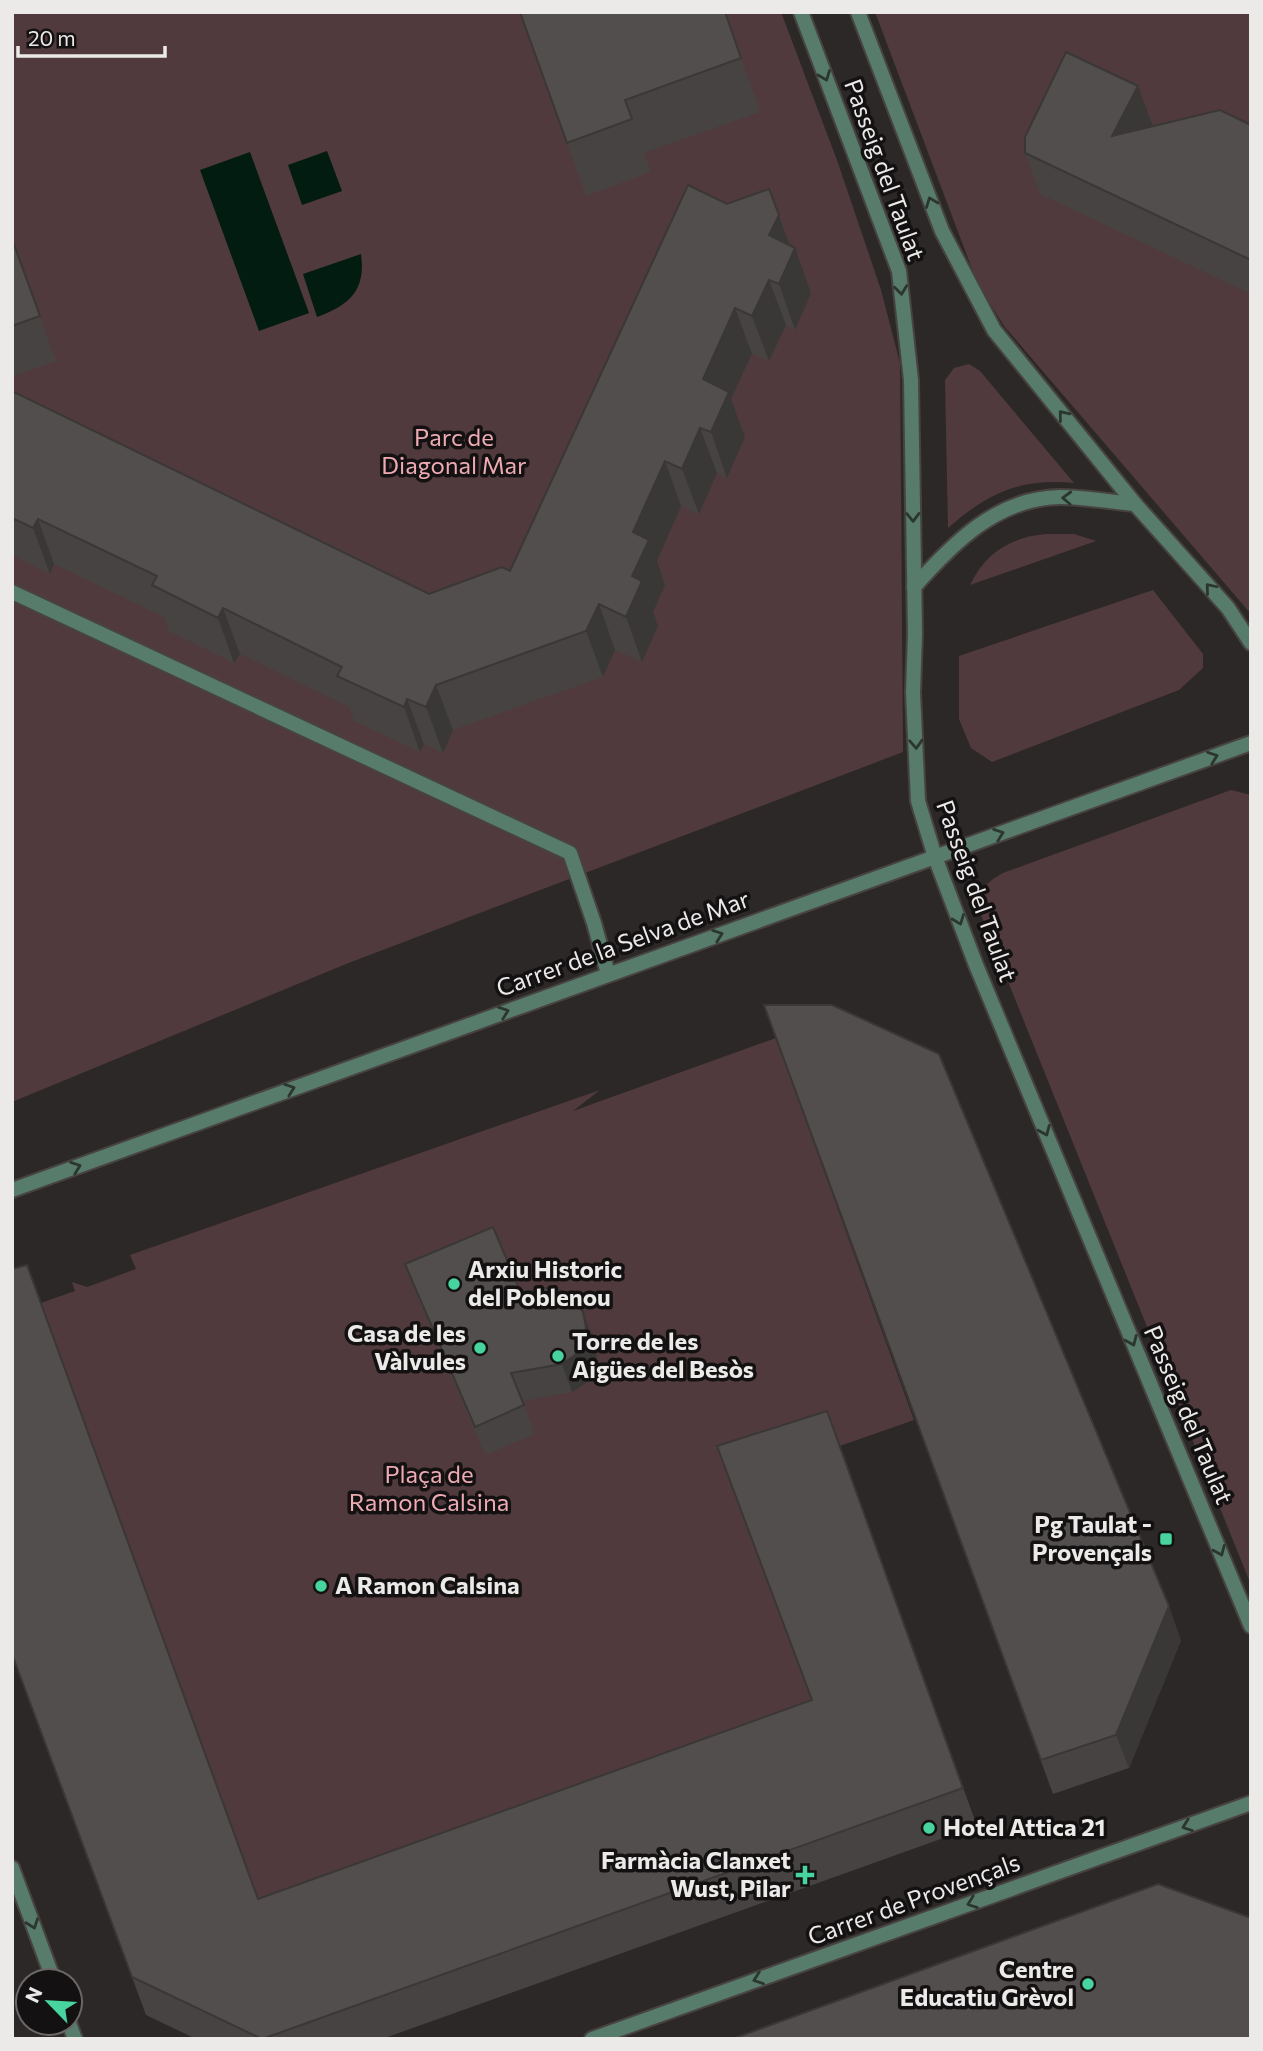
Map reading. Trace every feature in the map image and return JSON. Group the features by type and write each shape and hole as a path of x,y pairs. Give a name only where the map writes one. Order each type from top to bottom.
{"street":[{"name":"Passeig del Taulat","path":"802,12 899,271 911,380 913,693 918,800 934,857 976,965 1251,1626"},
{"name":"Passeig del Taulat","path":"858,12 942,232 994,330 1135,504 1228,608 1251,643"},
{"path":"914,587 965,535 1003,510 1031,500 1061,497 1135,504"},
{"path":"12,592 570,853 608,974"},
{"name":"Carrer de la Selva de Mar","path":"12,1190 1251,743"},
{"name":"Carrer de Provençals","path":"592,2039 1251,1803"},
{"path":"12,1868 49,1967"}],"green space":[{"name":"Parc de Diagonal Mar","path":"12,12 781,12 838,163 881,290 900,363 903,752 346,964 12,1102"},
{"path":"875,12 1251,12 1251,614 1004,326 977,282"},
{"path":"969,364 980,371 1074,483 1037,483 1006,490 977,506 948,528 945,380 954,368"},
{"path":"1046,534 1074,534 1096,541 970,585 983,564 1000,549 1021,539"},
{"path":"1153,590 1203,654 1203,668 1179,690 992,762 971,748 959,719 959,656"},
{"path":"1231,790 1251,795 1251,1585 980,912 984,888 1003,873"},
{"name":"Plaça de Ramon Calsina","path":"776,1038 914,1420 731,1484 826,1738 272,1938 41,1303 75,1291 72,1282 87,1287 136,1269 130,1255 600,1090 573,1111"}],"shaded area":[{"path":"327,151 342,191 302,205 288,165"},
{"path":"250,152 309,313 259,331 200,170"},
{"path":"361,254 361,277 353,295 338,307 317,317 303,274"}],"building":[{"path":"520,12 725,12 741,58 625,100 632,119 567,143"},
{"path":"1066,52 1138,86 1112,136 1220,110 1251,125 1251,260 1025,153 1025,137"},
{"path":"688,185 727,204 769,189 779,215 769,235 795,248 779,284 769,280 752,316 735,308 703,379 729,392 711,432 700,428 682,469 665,461 633,532 649,540 632,576 642,581 626,617 599,604 586,631 436,685 426,707 407,699 404,707 337,676 342,667 223,608 218,618 152,585 157,576 38,519 33,528 12,518 12,391 429,594 502,567 510,571"},
{"path":"12,239 40,316 12,326"},
{"path":"764,1005 832,1005 939,1054 1169,1606 1116,1735 1041,1760"},
{"name":"Casa de les Vàlvules","path":"493,1227 521,1293 547,1288 562,1291 575,1300 583,1312 586,1327 584,1342 575,1355 562,1364 511,1373 524,1405 475,1427 405,1264"},
{"path":"27,1265 258,1899 812,1700 717,1446 827,1411 963,1788 262,2039 132,1977 12,1654 12,1269"},
{"name":"Centre Educatiu Grèvol","path":"1158,1884 1251,1918 1251,2039 732,2039"}],"place":[{"name":"Arxiu Historic del Poblenou","path":"454,1284"},
{"name":"Casa de les Vàlvules","path":"480,1348"},
{"name":"Torre de les Aigües del Besòs","path":"558,1356"},
{"name":"Pg Taulat - Provençals","path":"1166,1539"},
{"name":"A Ramon Calsina","path":"321,1586"},
{"name":"Hotel Attica 21","path":"929,1828"},
{"name":"Farmàcia Clanxet Wust, Pilar","path":"805,1875"},
{"name":"Centre Educatiu Grèvol","path":"1088,1984"}]}
